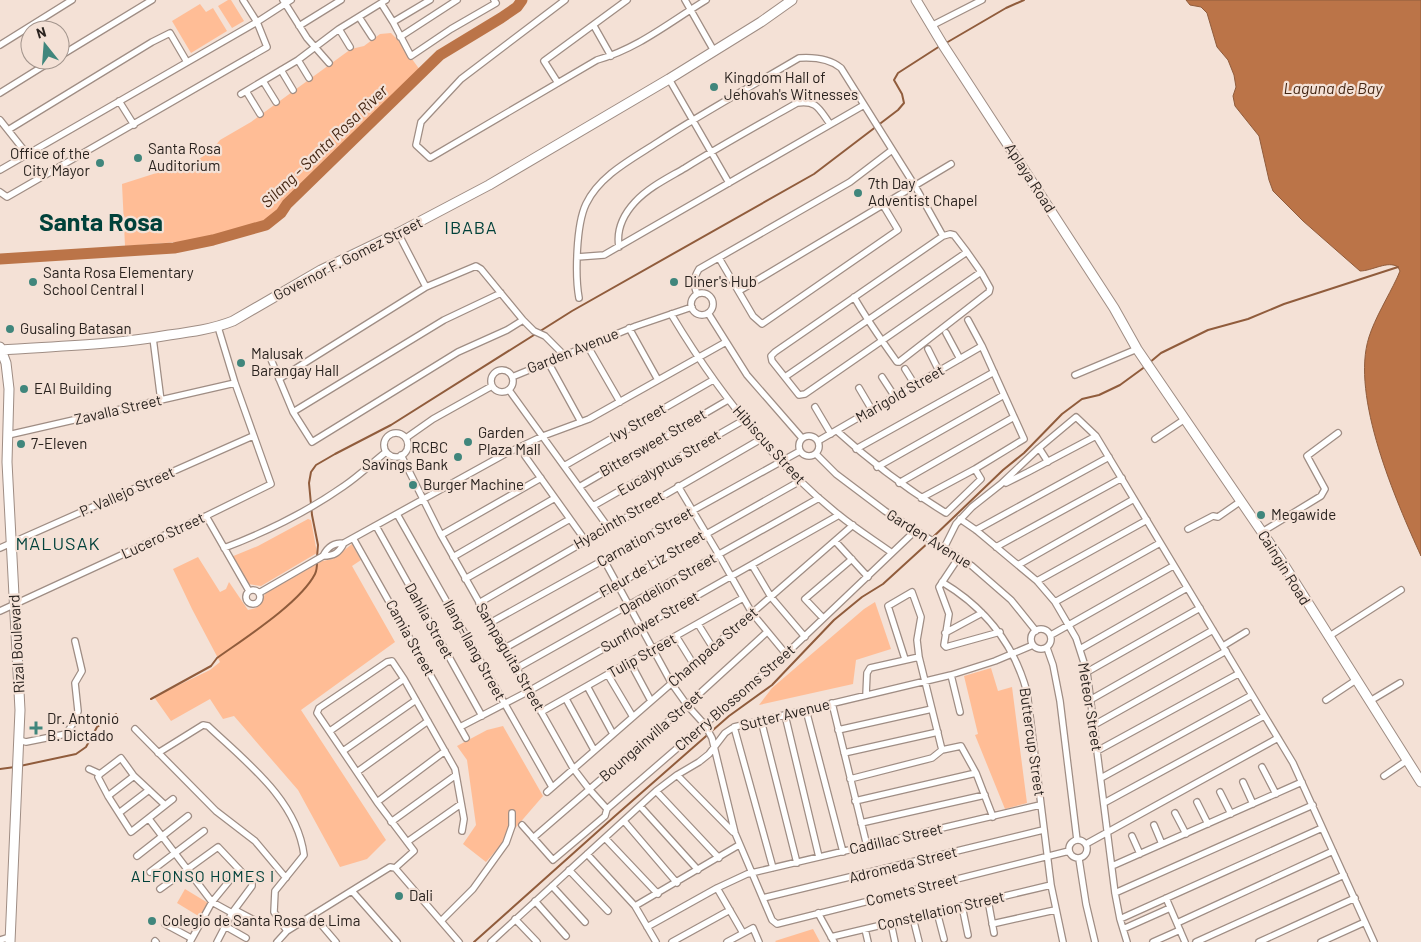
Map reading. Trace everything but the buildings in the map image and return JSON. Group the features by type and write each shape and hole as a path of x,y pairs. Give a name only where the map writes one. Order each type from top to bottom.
{"street":[{"path":"0,45 72,0"},
{"path":"70,50 152,0"},
{"path":"0,192 8,197 268,47 257,22 243,0"},
{"path":"0,170 257,22 284,2 292,0"},
{"path":"299,26 341,0"},
{"path":"393,22 430,0"},
{"path":"400,37 457,0"},
{"path":"260,114 244,93 298,60 314,46 383,2 411,56 496,3 494,0"},
{"path":"565,0 461,80 421,122 416,145 430,158 597,60 611,56 654,34 706,0"},
{"path":"558,83 544,61 627,0"},
{"path":"684,0 714,51"},
{"name":"Governor F. Gomez Street","path":"0,349 30,349 116,343 218,327 233,321 321,270 398,233 489,185 669,80 761,22 792,0"},
{"name":"Aplaya Road","path":"916,0 1076,248 1140,352"},
{"path":"931,26 982,0"},
{"path":"284,2 299,26 329,64"},
{"path":"359,17 372,37"},
{"path":"594,26 611,56"},
{"path":"339,29 350,47"},
{"path":"8,130 152,42 170,33 187,62"},
{"path":"579,298 576,283 581,221 586,204 600,184 616,169 692,120 799,58 811,58 834,63 841,68 915,186 942,236"},
{"path":"298,60 309,78"},
{"path":"0,93 37,70"},
{"path":"281,70 293,90"},
{"path":"669,80 729,183"},
{"path":"264,81 276,102"},
{"path":"119,100 134,125"},
{"path":"619,247 618,230 622,220 634,203 648,190 711,152 797,103 808,102 817,105 830,124"},
{"path":"577,257 604,255 864,105"},
{"path":"0,120 26,154"},
{"path":"698,294 693,284 694,277 699,269 850,182 892,150"},
{"path":"739,291 951,164"},
{"path":"719,258 753,316 762,324 898,230 883,205"},
{"path":"398,233 426,287"},
{"path":"854,298 868,320 882,340 897,362 899,362 989,292 990,288 981,272 954,235 942,236 771,356 772,361 799,395 805,394 882,340 981,272"},
{"path":"785,378 967,252"},
{"path":"279,379 426,287 476,266 481,269 523,320 534,331 545,336 564,355"},
{"path":"293,412 444,320 501,292"},
{"path":"705,293 713,300 713,307 708,313 698,314 692,307 692,299 698,294 705,293"},
{"name":"Garden Avenue","path":"512,376 629,328 692,307"},
{"path":"708,313 747,375 802,438"},
{"name":"Hibiscus Street","path":"671,314 713,380 744,420 780,461 839,515 892,553"},
{"path":"270,357 293,412 312,442 458,352 507,330 523,320"},
{"path":"921,498 975,470 1024,439 982,346 968,320"},
{"path":"218,327 253,436"},
{"path":"629,328 658,380"},
{"path":"946,333 960,359"},
{"path":"153,338 161,401"},
{"path":"259,593 322,556 327,548 336,543 344,543 489,462 542,436 581,422 620,402 726,342"},
{"path":"587,345 620,402"},
{"name":"Marigold Street","path":"818,441 982,346"},
{"name":"Rizal Boulevard","path":"0,349 6,363 9,389 4,436 20,710 10,939"},
{"path":"928,349 939,371"},
{"path":"1075,375 1140,352"},
{"name":"Caingin Road","path":"1140,352 1262,532 1421,782"},
{"path":"548,362 581,422"},
{"path":"905,369 915,385"},
{"path":"506,371 512,376 513,384 509,390 500,392 492,386 492,378 498,372 506,371"},
{"path":"856,448 994,372"},
{"path":"882,377 895,397"},
{"name":"Ivy Street","path":"564,466 713,380"},
{"name":"Zavalla Street","path":"4,436 235,383"},
{"path":"406,438 433,419 492,386"},
{"path":"859,388 872,410"},
{"path":"509,390 608,527"},
{"path":"877,466 1004,395"},
{"name":"Bittersweet Street","path":"579,486 728,400"},
{"path":"815,407 834,432 899,483 946,513 981,479 975,470"},
{"path":"899,483 1014,416"},
{"path":"944,548 960,520 972,507 1001,484 1022,463 1076,417 1096,436 1278,738 1313,805 1374,942"},
{"path":"1155,439 1185,419"},
{"name":"Eucalyptus Street","path":"593,506 744,420"},
{"path":"398,433 406,438 408,448 401,455 393,456 386,452 384,443 389,435 398,433"},
{"path":"1262,532 1320,496 1325,489 1307,456 1338,433"},
{"path":"809,435 818,441 819,445 816,454 807,456 800,451 798,444 802,438 809,435"},
{"name":"Lucero Street","path":"0,611 272,484 253,436"},
{"name":"P. Vallejo Street","path":"0,548 253,436"},
{"path":"1001,484 1048,462 1096,436"},
{"name":"Hyacinth Street","path":"479,603 760,439"},
{"path":"1039,448 1048,462"},
{"name":"Carnation Street","path":"490,623 800,451"},
{"path":"224,548 254,537 308,509 346,485 386,452"},
{"name":"Garden Avenue","path":"816,454 860,494 924,537 972,566 999,588 1036,631"},
{"name":"Sampaguita Street","path":"401,455 453,557 573,768 607,809"},
{"path":"525,456 585,540"},
{"path":"976,530 1109,457"},
{"path":"1022,463 1028,472"},
{"path":"441,535 541,478"},
{"path":"996,548 1122,478"},
{"name":"Fleur de Liz Street","path":"505,648 800,480"},
{"path":"678,486 752,613 786,654"},
{"path":"453,557 555,498"},
{"name":"Dandelion Street","path":"517,668 819,498"},
{"path":"1018,565 1134,499"},
{"path":"1188,529 1213,516 1218,517 1241,501"},
{"name":"Ilang-Ilang Street","path":"397,514 552,787"},
{"name":"Sunflower Street","path":"460,728 529,691 839,515"},
{"path":"206,516 249,591"},
{"path":"466,579 570,519"},
{"name":"Meteor Street","path":"960,520 976,530 1037,581 1055,602 1069,625 1080,649 1086,672 1094,725 1120,920 1127,942"},
{"path":"1037,581 1147,520"},
{"name":"Champaca Street","path":"546,792 853,525"},
{"name":"Dahlia Street","path":"376,526 482,716"},
{"name":"Cherry Blossoms Street","path":"533,838 553,860 605,816 607,809 706,726 786,654 915,531"},
{"name":"Camia Street","path":"353,538 466,738"},
{"path":"835,541 868,577"},
{"path":"1055,602 1160,543"},
{"path":"959,557 939,587 948,614 944,644 946,646 1000,632"},
{"path":"823,618 805,599 852,559"},
{"path":"604,560 672,684 687,705 706,726 712,738 735,833 763,898"},
{"path":"752,565 771,597 804,637"},
{"path":"1051,635 1173,566"},
{"name":"Buttercup Street","path":"942,582 957,591 1000,632 1014,654 1027,692 1051,885 1063,942"},
{"path":"1080,649 1187,588"},
{"path":"254,589 259,593 260,599 256,603 253,604 246,599 249,591 254,589"},
{"path":"1328,636 1401,590"},
{"path":"905,659 888,606 912,592 921,617 917,640 920,657 942,750"},
{"name":"Tulip Street","path":"541,712 743,598"},
{"path":"1086,672 1200,608"},
{"path":"945,633 982,613"},
{"path":"698,624 712,648"},
{"path":"1044,629 1051,635 1051,642 1047,648 1040,649 1033,645 1032,637 1036,631 1044,629"},
{"path":"1090,700 1213,630"},
{"name":"Boungainvilla Street","path":"533,838 687,705 767,632"},
{"path":"1094,725 1224,649 1246,632"},
{"path":"676,636 694,665"},
{"path":"20,740 26,742 66,734 76,719 78,711 75,683 82,671 75,641"},
{"name":"Sutter Avenue","path":"491,942 656,791 677,775 699,762 725,733 734,727 951,675 1014,654 1033,645"},
{"path":"1047,648 1060,702 1077,840"},
{"path":"866,695 867,673 870,668 920,657"},
{"path":"395,868 414,851 391,822 317,713 319,708 387,662 392,661 404,679 455,769 464,819 462,831"},
{"path":"630,662 651,701"},
{"path":"1097,750 1238,674"},
{"path":"608,675 633,717"},
{"path":"951,675 960,712"},
{"path":"330,731 404,679"},
{"path":"1326,700 1356,680"},
{"path":"1370,701 1400,683"},
{"path":"587,686 613,734"},
{"path":"1101,778 1252,696"},
{"path":"566,699 594,750"},
{"path":"343,751 416,700"},
{"path":"832,703 867,846"},
{"path":"838,730 932,709"},
{"path":"806,710 843,852"},
{"path":"785,715 819,857"},
{"path":"1104,803 1264,716"},
{"path":"762,720 796,863"},
{"path":"357,772 428,721"},
{"path":"158,753 203,725 208,726 268,783 284,803 303,844 304,855 275,891 274,912 287,931"},
{"path":"734,727 773,868"},
{"path":"135,729 216,811 255,842 286,878"},
{"path":"844,753 938,732"},
{"path":"1086,844 1278,738"},
{"path":"850,779 932,758 942,750 961,746 976,773 993,817"},
{"path":"377,802 445,751"},
{"path":"165,805 134,776 121,758 98,777 131,832 173,799"},
{"path":"1384,776 1406,761"},
{"path":"1262,767 1276,794"},
{"path":"89,769 100,774"},
{"path":"856,801 976,773"},
{"path":"391,822 456,775"},
{"path":"677,775 735,833"},
{"path":"108,796 134,776"},
{"path":"1243,782 1253,804"},
{"path":"1112,866 1302,782"},
{"path":"119,813 149,790"},
{"path":"656,791 719,858"},
{"path":"1220,792 1231,814"},
{"path":"861,824 985,795"},
{"path":"1197,802 1208,824"},
{"path":"407,842 462,804"},
{"name":"Cadillac Street","path":"647,927 717,888 752,873 1040,805"},
{"path":"1116,893 1313,805"},
{"path":"640,806 698,870"},
{"path":"441,921 473,889 506,843 512,826 512,813"},
{"path":"1175,813 1186,834"},
{"path":"137,856 188,816"},
{"path":"149,819 212,902 256,921"},
{"path":"624,820 677,883"},
{"path":"522,825 533,838"},
{"path":"1154,825 1162,844"},
{"path":"1120,920 1322,828"},
{"name":"Adromeda Street","path":"763,898 1044,830"},
{"path":"150,872 204,831"},
{"path":"1132,836 1140,854"},
{"path":"605,838 658,894"},
{"path":"1082,840 1086,844 1088,852 1083,858 1079,859 1071,856 1069,851 1071,843 1082,840"},
{"path":"635,906 739,845"},
{"path":"160,888 218,847 252,886 234,911 217,942"},
{"name":"Comets Street","path":"763,898 772,920 777,924 1069,851"},
{"path":"1177,923 1333,851"},
{"path":"587,854 635,906 656,942"},
{"path":"1079,859 1086,904 1095,942"},
{"path":"277,942 287,931 390,867 395,868 459,942"},
{"path":"165,924 191,940 212,902 239,870"},
{"path":"569,870 608,911"},
{"path":"1196,942 1344,876"},
{"name":"Constellation Street","path":"833,940 865,929 1051,885"},
{"path":"552,886 585,922"},
{"path":"717,888 743,933"},
{"path":"352,892 397,942"},
{"path":"1166,898 1185,942"},
{"path":"1259,942 1354,898"},
{"path":"988,900 994,933"},
{"path":"535,901 566,936"},
{"path":"962,906 968,935"},
{"path":"1123,929 1170,908"},
{"path":"672,942 730,910"},
{"path":"992,924 1055,910"},
{"path":"937,912 944,939"},
{"path":"818,913 833,940"},
{"path":"313,915 336,942"},
{"path":"913,918 919,942"},
{"path":"515,919 537,942"},
{"path":"1321,942 1366,922"},
{"path":"891,923 895,942"},
{"path":"225,926 246,938"},
{"path":"727,942 753,928 759,942"},
{"path":"865,929 868,942"},
{"path":"1153,942 1180,930"},
{"path":"0,940 10,939"}],"shaded area":[{"path":"231,0 244,21 232,28 218,6"},
{"path":"200,4 206,12 213,8 227,31 191,53 172,21"},
{"path":"391,33 420,70 355,136 264,221 204,240 125,246 122,184 197,160 210,152 220,140 251,122 351,49 364,46 380,34"},
{"path":"308,519 311,520 317,553 261,586 248,584 231,557 258,546"},
{"path":"352,544 361,560 352,566 395,642 301,710 386,840 367,859 340,867 298,790 234,716 223,719 210,699 171,721 154,697 210,670 220,662 173,569 198,557 220,592 226,589 229,582 248,610 256,608 266,593 322,561 333,559"},
{"path":"875,602 891,649 856,660 853,684 759,705 772,688 864,609"},
{"path":"991,668 998,691 1012,687 1027,803 1005,809 975,735 978,734 964,676"},
{"path":"503,726 543,796 486,862 463,844 476,825 467,760 457,746 487,730"},
{"path":"185,889 208,903 200,917 177,903"},
{"path":"813,929 820,942 775,941"}],"water":[{"name":"Laguna de Bay","path":"1186,0 1421,0 1421,556 1378,448 1366,388 1365,361 1369,337 1400,271 1394,265 1385,265 1360,271 1303,221 1273,191 1259,136 1235,106 1233,96 1236,87 1234,75 1228,60 1217,47 1207,13 1201,7 1190,5"}],"waterway":[{"name":"Silang - Santa Rosa River","path":"0,259 174,248 213,240 266,225 281,213 287,204 440,55 501,18 517,7 522,0"},
{"path":"946,43 1006,8 1024,0"},
{"path":"317,557 318,545 312,515 309,483 311,472 316,465 391,425 572,311 814,174 898,110 904,103 902,94 894,80 898,73 940,46"},
{"path":"1149,363 1161,353 1208,330 1248,319 1284,304 1398,267"},
{"path":"932,538 1003,470 1024,453 1062,414 1082,399 1099,395 1120,385 1146,366"},
{"path":"474,942 729,716 772,685 834,620 862,597 883,584 929,542"},
{"path":"151,699 211,666 217,658 285,608 308,585 316,572 317,562"},
{"path":"20,766 76,754 86,747 97,727 116,714"},
{"path":"0,769 15,767"}],"place":[{"name":"Kingdom Hall of Jehovah's Witnesses","path":"714,87"},
{"name":"Santa Rosa Auditorium","path":"138,158"},
{"name":"Office of the City Mayor","path":"100,163"},
{"name":"7th Day Adventist Chapel","path":"858,193"},
{"name":"Santa Rosa Elementary School Central I","path":"33,282"},
{"name":"Diner's Hub","path":"674,282"},
{"name":"Gusaling Batasan","path":"10,329"},
{"name":"Malusak Barangay Hall","path":"241,363"},
{"name":"EAI Building","path":"24,389"},
{"name":"Garden Plaza Mall","path":"468,442"},
{"name":"7-Eleven","path":"21,444"},
{"name":"RCBC Savings Bank","path":"458,457"},
{"name":"Burger Machine","path":"413,485"},
{"name":"Megawide","path":"1261,515"},
{"name":"Dr. Antonio B. Dictado","path":"36,728"},
{"name":"Dali","path":"399,896"},
{"name":"Colegio de Santa Rosa de Lima","path":"152,921"}],"district":[{"name":"Santa Rosa","path":"101,222"},
{"name":"IBABA","path":"471,228"},
{"name":"MALUSAK","path":"58,544"},
{"name":"ALFONSO HOMES I","path":"203,876"}]}
